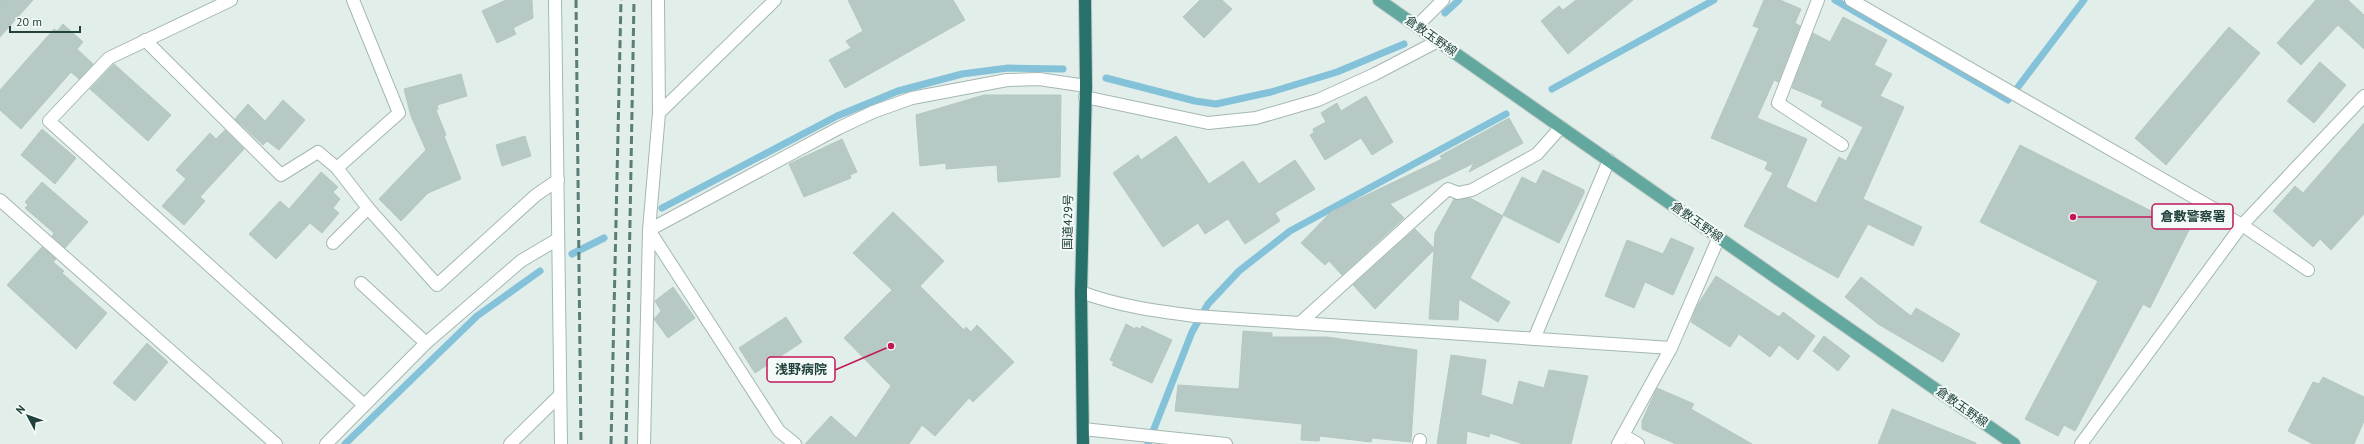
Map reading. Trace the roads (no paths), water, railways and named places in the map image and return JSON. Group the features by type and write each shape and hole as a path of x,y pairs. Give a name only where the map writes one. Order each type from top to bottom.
{"highway":[{"name":"国道429号","path":"1083,444 1080,292 1086,92 1085,0"}],"main road":[{"name":"倉敷玉野線","path":"1379,0 2014,444"}],"street":[{"path":"231,0 109,58 49,121 363,404"},
{"path":"337,168 399,113 353,0"},
{"path":"555,0 561,444"},
{"path":"644,444 649,230 659,113 658,0"},
{"path":"659,113 776,0"},
{"path":"1417,26 1443,0"},
{"path":"1818,0 1778,104 1842,145"},
{"path":"1857,1 2242,225 2308,270"},
{"path":"145,40 281,175 318,152 337,168 368,208 437,285 536,195 558,180"},
{"path":"649,230 839,128 873,112 912,98 1007,80 1039,79 1208,123 1256,118 1318,100 1375,74 1438,41"},
{"path":"2081,444 2242,225 2364,96"},
{"path":"1300,323 1448,189 1458,193 1472,190 1538,154 1561,128"},
{"path":"1534,339 1609,160"},
{"path":"0,200 276,444"},
{"path":"333,243 368,208"},
{"path":"649,230 779,431 795,444"},
{"path":"1638,444 1620,440 1671,348 1719,237"},
{"path":"326,444 363,404 426,343 522,261 558,239"},
{"path":"361,283 426,343"},
{"path":"1080,292 1109,302 1144,309 1201,317 1671,348"},
{"path":"510,444 560,395"},
{"path":"1083,429 1226,444"}],"waterway":[{"path":"1445,13 1459,0"},
{"path":"1552,89 1714,0"},
{"path":"1835,0 2008,100 2009,98"},
{"path":"2018,87 2084,0"},
{"path":"1106,78 1195,101 1216,104 1271,92 1337,72 1404,44"},
{"path":"662,208 837,116 898,91 962,74 1008,68 1063,69"},
{"path":"1148,444 1192,332 1208,304 1239,271 1290,231 1506,114"},
{"path":"572,254 604,238"},
{"path":"345,444 477,316 540,271"}],"railway":[{"path":"576,0 581,444"},
{"path":"611,444 621,0"},
{"path":"626,444 634,0"}],"place":[{"name":"倉敷警察署","path":"2073,217"},
{"name":"浅野病院","path":"891,346"}]}
